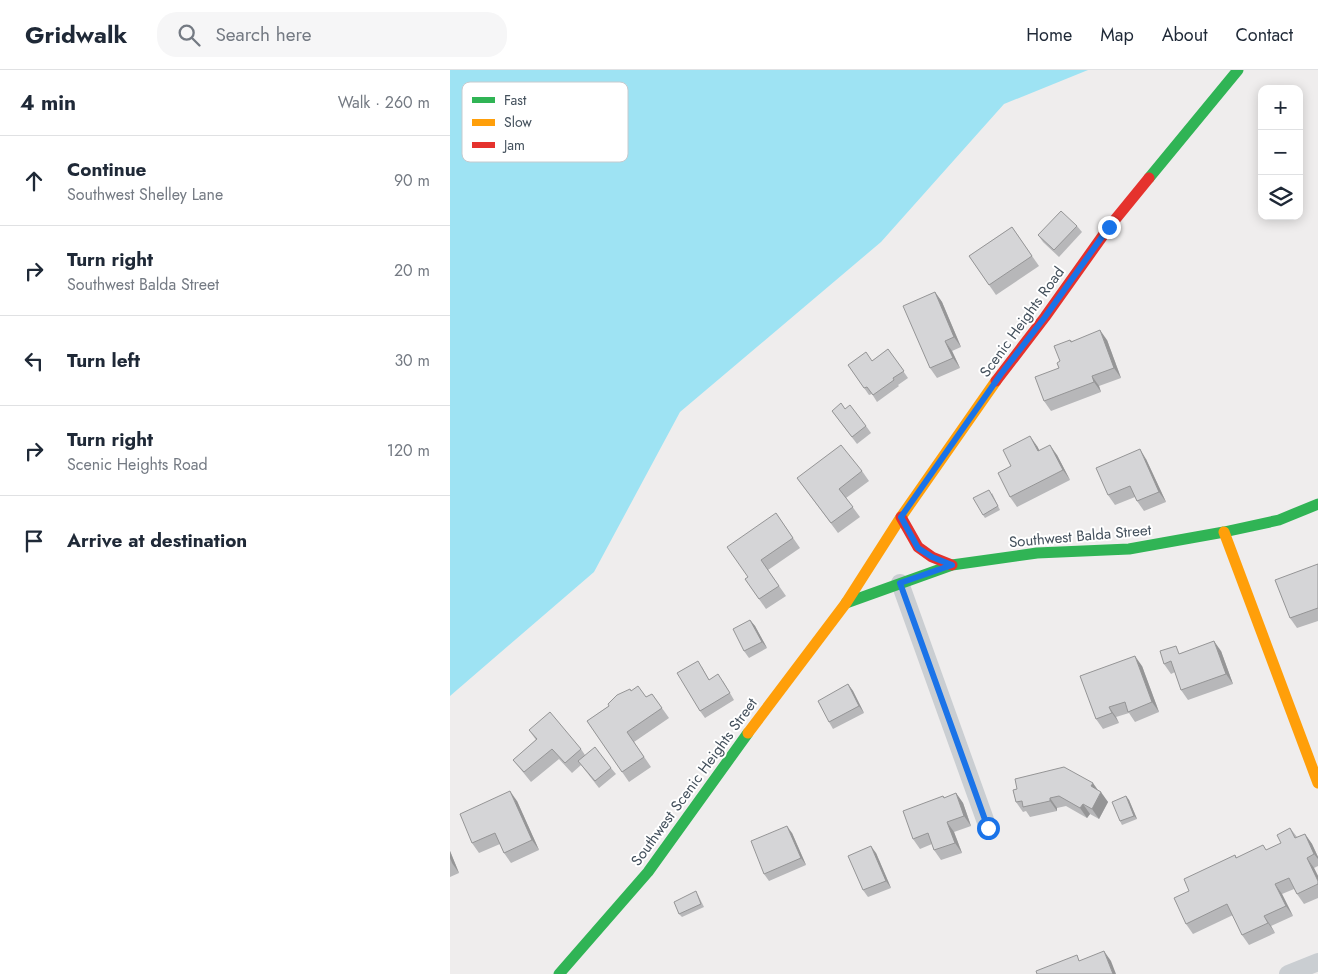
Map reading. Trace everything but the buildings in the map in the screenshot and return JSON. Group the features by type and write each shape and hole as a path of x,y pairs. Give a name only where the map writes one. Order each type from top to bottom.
{"street":[{"name":"Scenic Heights Road","path":"846,603 901,517 1001,374 1045,317 1109,227 1238,70"},
{"name":"Southwest Balda Street","path":"846,603 952,565 1037,553 1129,549 1279,520 1318,504"},
{"path":"901,517 918,548 932,557 952,565"},
{"path":"1224,532 1318,783"},
{"path":"900,583 988,828"},
{"name":"Southwest Scenic Heights Street","path":"559,974 648,872 756,722 846,603"},
{"path":"1288,974 1318,962"}],"water":[{"path":"450,70 1088,70 1004,104 881,242 680,412 594,572 450,696"}],"traffic: fast":[{"path":"1149,178 1238,70"},
{"path":"846,603 952,565 1037,553 1129,549 1279,520 1318,504"},
{"path":"559,974 648,872 748,733"}],"traffic: slow":[{"path":"748,733 846,603 901,517 996,381"},
{"path":"1224,532 1318,783"}],"traffic: jam":[{"path":"996,381 1045,317 1109,227 1149,178"},
{"path":"901,517 918,547 932,557 952,565"}],"route":[{"path":"988,828 900,583 952,565 932,557 918,548 901,517 1001,374 1045,317 1109,227"}]}
